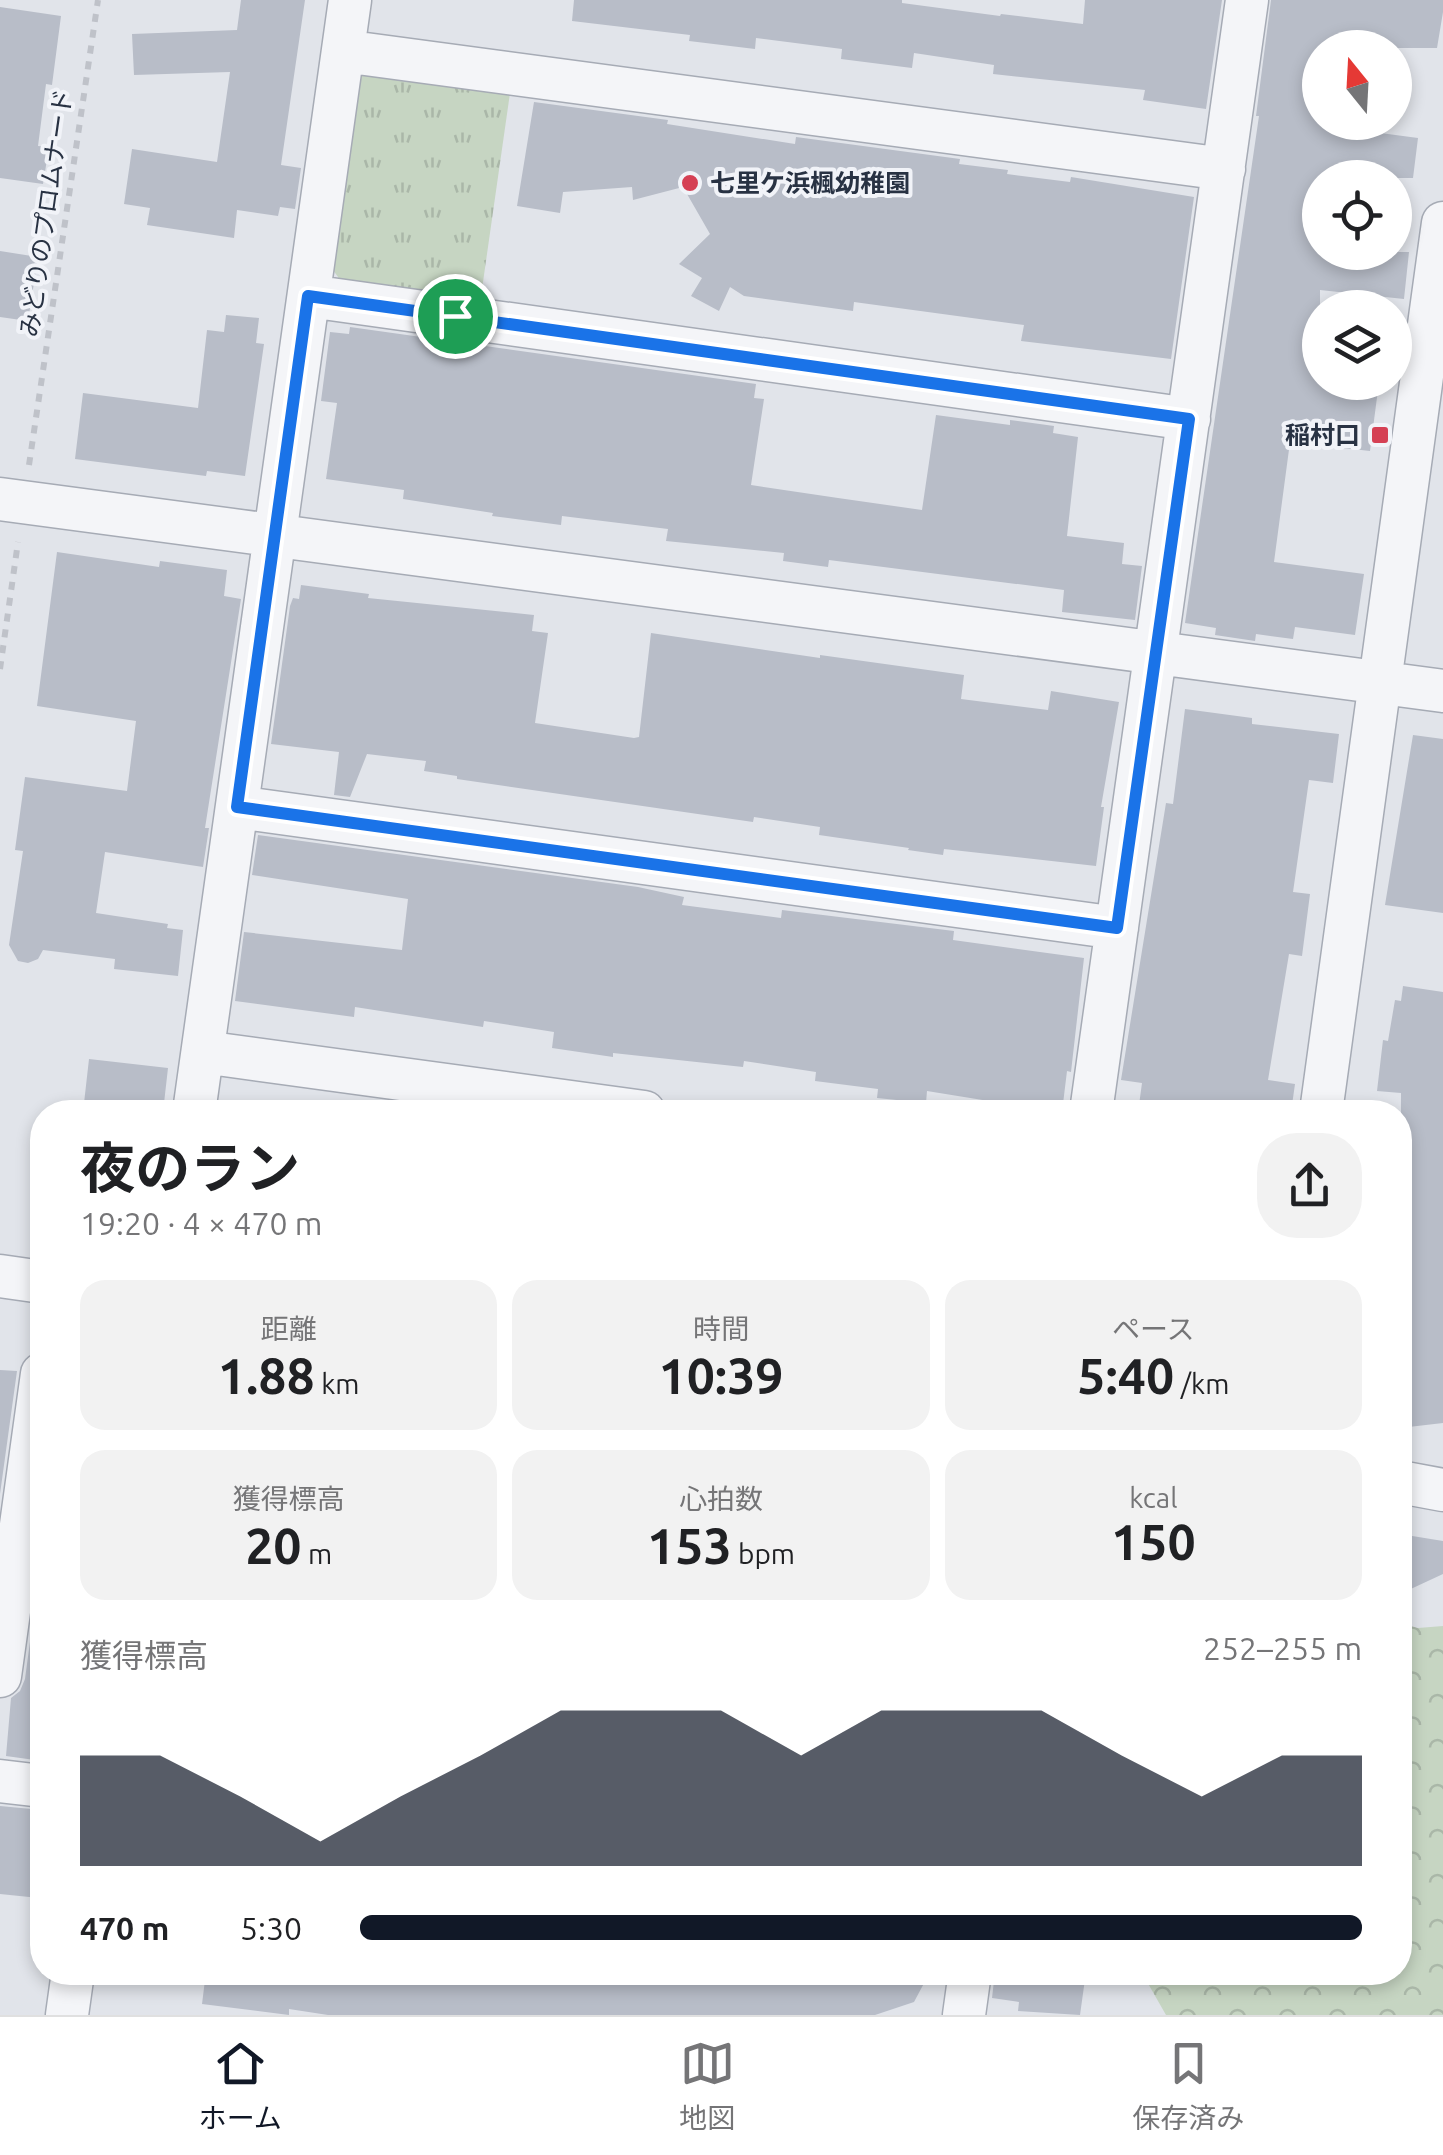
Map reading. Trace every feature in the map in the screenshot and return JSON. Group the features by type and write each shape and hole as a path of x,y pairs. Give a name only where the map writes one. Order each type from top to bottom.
{"street":[{"path":"196,1100 350,0"},
{"path":"1093,1100 1248,0"},
{"path":"343,50 1224,169"},
{"path":"1323,1100 1443,224"},
{"path":"308,296 1189,419"},
{"path":"12,501 1443,692"},
{"path":"237,807 1117,928"},
{"path":"202,1052 556,1100"},
{"path":"0,1276 30,1280"},
{"path":"0,1676 30,1460"},
{"path":"1412,1484 1443,1490"},
{"path":"0,1781 30,1785"},
{"path":"67,2015 71,1985"},
{"path":"964,2015 968,1985"}],"path":[{"name":"みどりのプロムナード","path":"0,669 12,501 98,0"}],"green space":[{"path":"375,68 511,86 480,303 343,284 333,270 360,77"},
{"path":"1412,1626 1443,1626 1443,2015 1166,2015 1149,1985 1412,1985"}],"building":[{"path":"241,0 305,0 281,165 301,168 295,209 280,207 278,216 237,210 234,238 147,225 150,208 124,204 132,149 217,162 230,72 134,75 132,34 237,30"},
{"path":"574,0 902,0 1083,24 1085,0 1222,0 1206,109 1143,100 1145,90 993,74 994,65 914,53 912,68 841,59 842,49 756,38 755,49 689,41 690,35 572,21"},
{"path":"1271,0 1443,0 1437,48 1412,48 1412,30 1302,30 1302,140 1418,138 1413,178 1412,160 1302,160 1302,270 1407,270 1405,290 1302,290 1302,400 1377,400 1370,451 1290,442 1274,562 1364,574 1355,635 1295,627 1293,639 1256,634 1255,641 1215,635 1216,628 1185,623"},
{"path":"0,7 61,16 52,85 46,84 38,146 49,147 43,184 0,178"},
{"path":"534,102 668,120 667,124 795,144 796,137 960,159 959,164 1008,170 1007,174 1070,182 1071,177 1194,197 1171,359 1021,341 1024,325 854,302 853,311 744,296 730,287 719,311 691,296 702,278 679,264 710,234 683,187 633,200 632,187 563,192 560,213 517,206"},
{"path":"0,251 38,257 28,321 0,317"},
{"path":"226,315 259,318 256,343 264,344 245,476 207,471 206,476 75,459 83,393 198,408 207,330 224,332"},
{"path":"350,327 756,384 754,398 764,399 751,485 922,510 936,415 1010,425 1010,420 1054,426 1053,433 1078,437 1067,536 1124,543 1122,564 1142,566 1135,620 1062,612 1064,590 829,560 828,567 783,561 784,553 666,541 668,529 562,516 561,525 492,516 493,513 403,499 404,490 326,479 337,403 321,401 330,332 349,334"},
{"path":"57,552 159,567 160,561 227,570 224,596 241,599 205,828 209,828 203,867 105,852 96,913 168,924 167,928 183,930 178,976 114,969 115,959 43,950 38,959 28,963 18,961 9,945 23,851 15,850 25,777 127,791 136,721 37,706"},
{"path":"301,585 369,594 368,598 534,615 532,631 548,633 535,723 634,738 639,737 651,633 964,675 961,699 1048,710 1051,691 1119,702 1101,807 1096,866 944,849 943,855 908,850 819,835 820,827 754,817 753,822 457,779 424,771 426,761 367,754 350,797 334,795 339,752 271,744 290,606 293,598 299,599"},
{"path":"1185,709 1252,718 1252,724 1339,734 1333,783 1309,780 1293,892 1310,894 1302,956 1289,954 1268,1080 1295,1084 1293,1100 1140,1100 1142,1083 1121,1080 1166,803 1173,804"},
{"path":"1413,735 1443,739 1443,913 1385,905"},
{"path":"258,835 638,887 684,897 682,905 781,918 782,910 954,931 953,940 1084,958 1071,1072 1067,1071 1063,1100 983,1100 927,1091 926,1100 897,1100 877,1098 878,1089 815,1081 816,1072 744,1061 743,1067 552,1048 554,1032 484,1021 483,1027 355,1007 354,1017 235,1001 244,932 402,950 408,899 252,875"},
{"path":"1403,986 1443,992 1443,1423 1412,1427 1412,1100 1401,1100 1401,1093 1377,1091 1383,1040 1388,1041 1395,1000 1401,1001"},
{"path":"89,1059 168,1068 164,1100 84,1100"},
{"path":"0,1370 17,1371 0,1494"},
{"path":"1412,1536 1443,1541 1443,1574 1412,1588"},
{"path":"30,1642 30,1759 6,1756 11,1698 20,1691"},
{"path":"0,1806 30,1809 30,1897 0,1894"},
{"path":"204,1985 923,1985 914,2002 875,2015 328,2015 289,2009 289,2015 202,2004"},
{"path":"994,1985 1084,1985 1080,2015 1018,2011 1019,2002 992,1998"}],"place":[{"name":"七里ケ浜楓幼稚園","path":"690,183"},
{"name":"稲村口","path":"1380,435"}],"route":[{"path":"308,296 455,316 1189,419 1117,928 237,807 308,296"}]}
